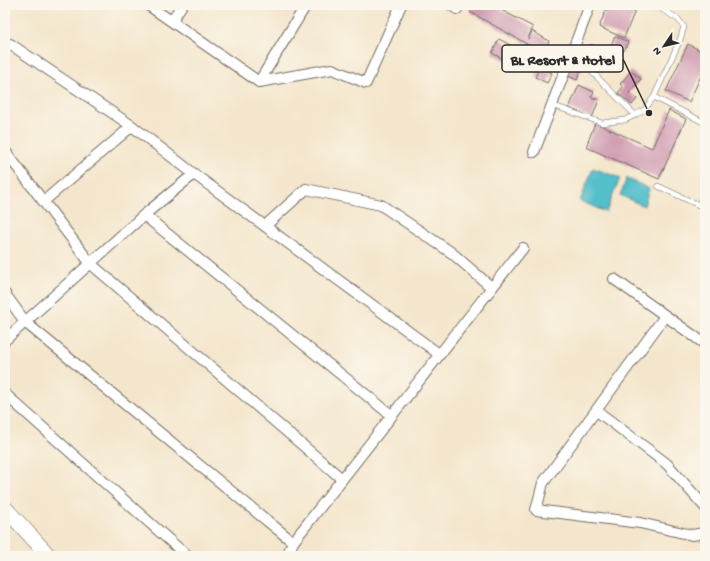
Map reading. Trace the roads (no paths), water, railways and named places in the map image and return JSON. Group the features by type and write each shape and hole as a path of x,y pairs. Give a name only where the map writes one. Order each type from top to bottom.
{"street":[{"path":"148,5 172,20 259,82 332,69 366,83 401,5"},
{"path":"172,20 182,5"},
{"path":"259,82 306,5"},
{"path":"534,152 590,5"},
{"path":"5,45 10,44 132,126 194,174 439,354"},
{"path":"44,202 132,126"},
{"path":"5,151 91,264 342,479"},
{"path":"5,340 26,323 144,215 194,174"},
{"path":"265,226 306,189 381,206 452,253 491,287"},
{"path":"144,215 391,415"},
{"path":"287,556 293,542 523,248"},
{"path":"614,279 705,344"},
{"path":"5,294 26,323 293,542"},
{"path":"665,316 543,483 536,510 640,522 692,535 705,533"},
{"path":"5,394 187,556"},
{"path":"597,411 667,464 705,507"},
{"path":"5,508 48,556"}],"lane":[{"path":"552,105 602,123 625,120 644,110 654,97 680,40 684,27 678,19 666,10 655,5"},
{"path":"666,10 671,5"},
{"path":"572,52 635,115"},
{"path":"654,97 705,122"},
{"path":"658,186 705,208"},
{"path":"699,205 705,191"}],"water":[{"path":"593,168 620,178 606,212 580,201"},
{"path":"627,178 649,189 644,206 620,195"}],"place":[{"name":"BL Resort & Hotel","path":"649,113"}]}
